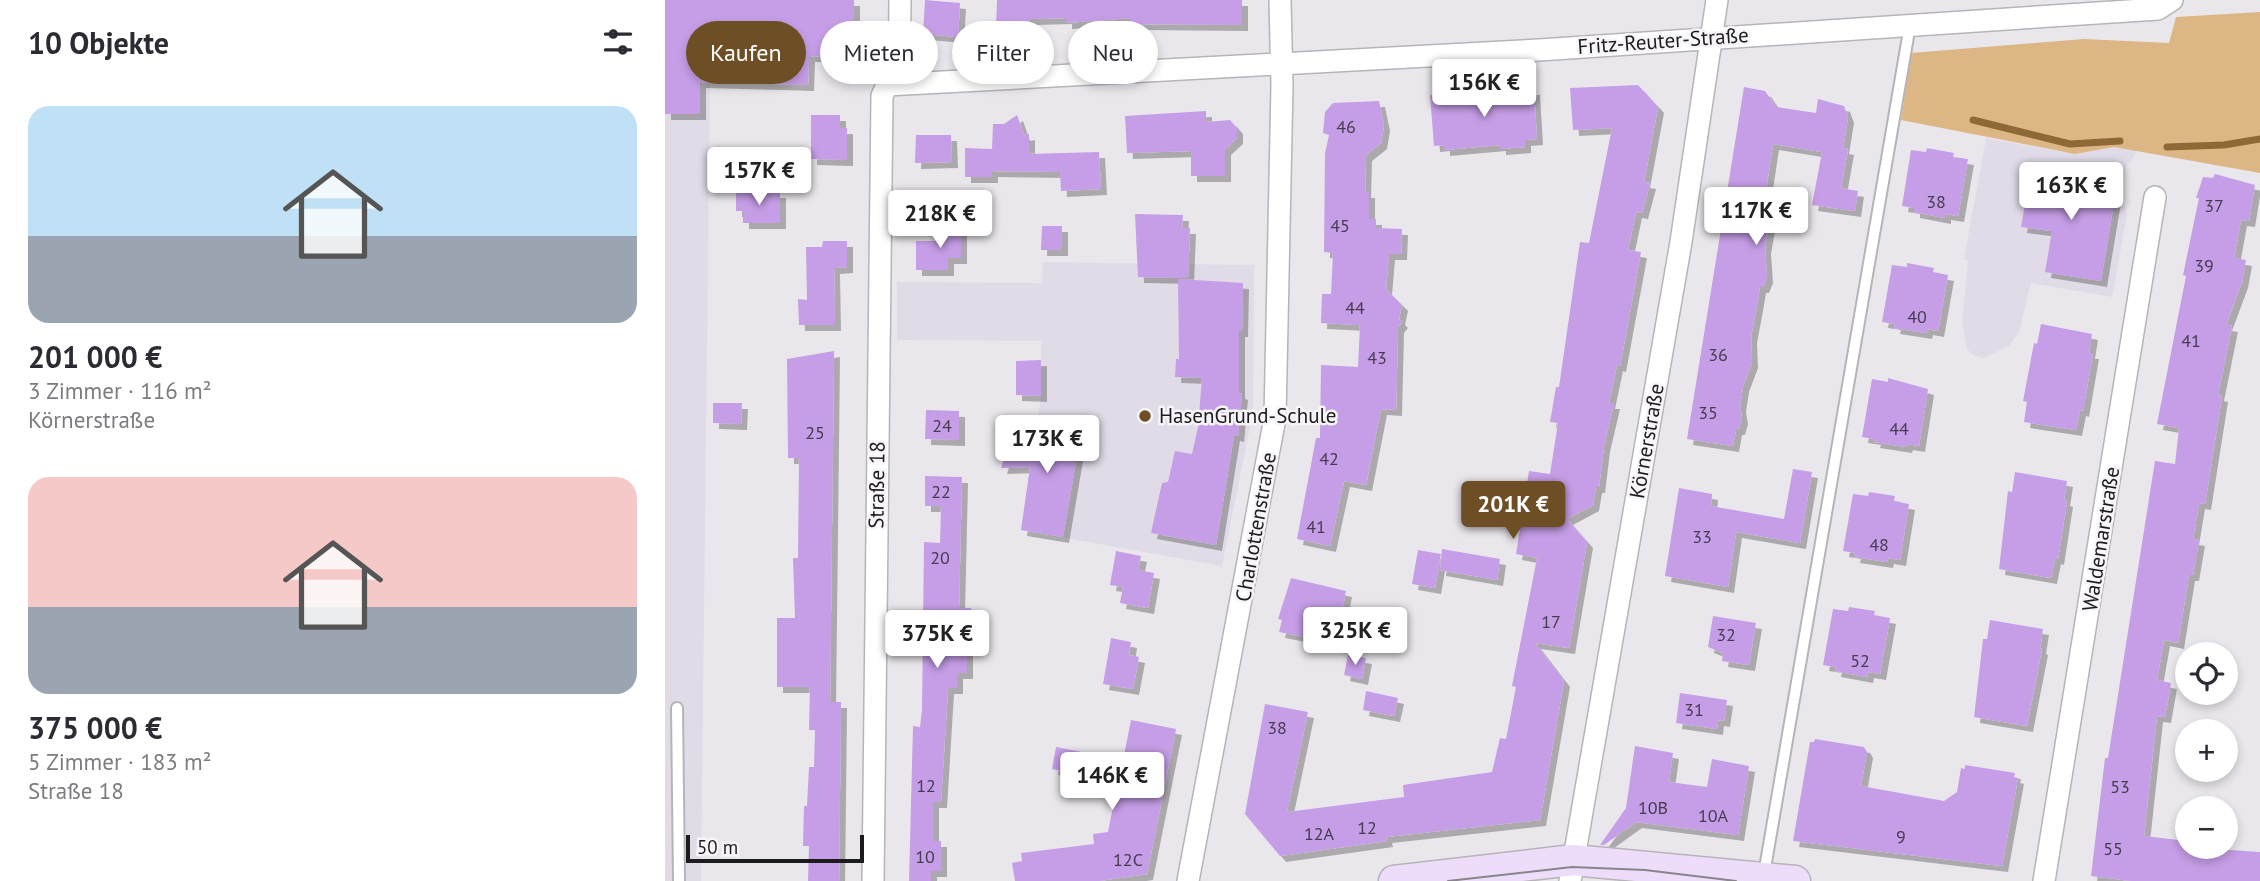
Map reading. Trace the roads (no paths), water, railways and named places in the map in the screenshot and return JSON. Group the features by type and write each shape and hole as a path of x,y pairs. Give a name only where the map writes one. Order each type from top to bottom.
{"street":[{"path":"891,85 900,0"},
{"name":"Charlottenstraße","path":"1188,881 1275,418 1282,63 1280,0"},
{"name":"Körnerstraße","path":"1571,870 1681,242 1717,0"},
{"name":"Fritz-Reuter-Straße","path":"891,85 1539,50 2158,9 2172,0"},
{"name":"Straße 18","path":"873,881 891,85"},
{"name":"Waldemarstraße","path":"2044,881 2155,197"},
{"path":"1394,881 1571,870 1763,877 1795,881"}],"lane":[{"path":"1763,877 1910,25"},
{"path":"677,708 678,881"}],"waterway":[{"path":"1973,120 2070,144 2120,141"},
{"path":"2167,147 2224,145 2260,139"}],"tram line":[{"path":"1448,881 1572,867 1645,870 1736,881"}],"place":[{"name":"HasenGrund-Schule","path":"1145,416"}]}
